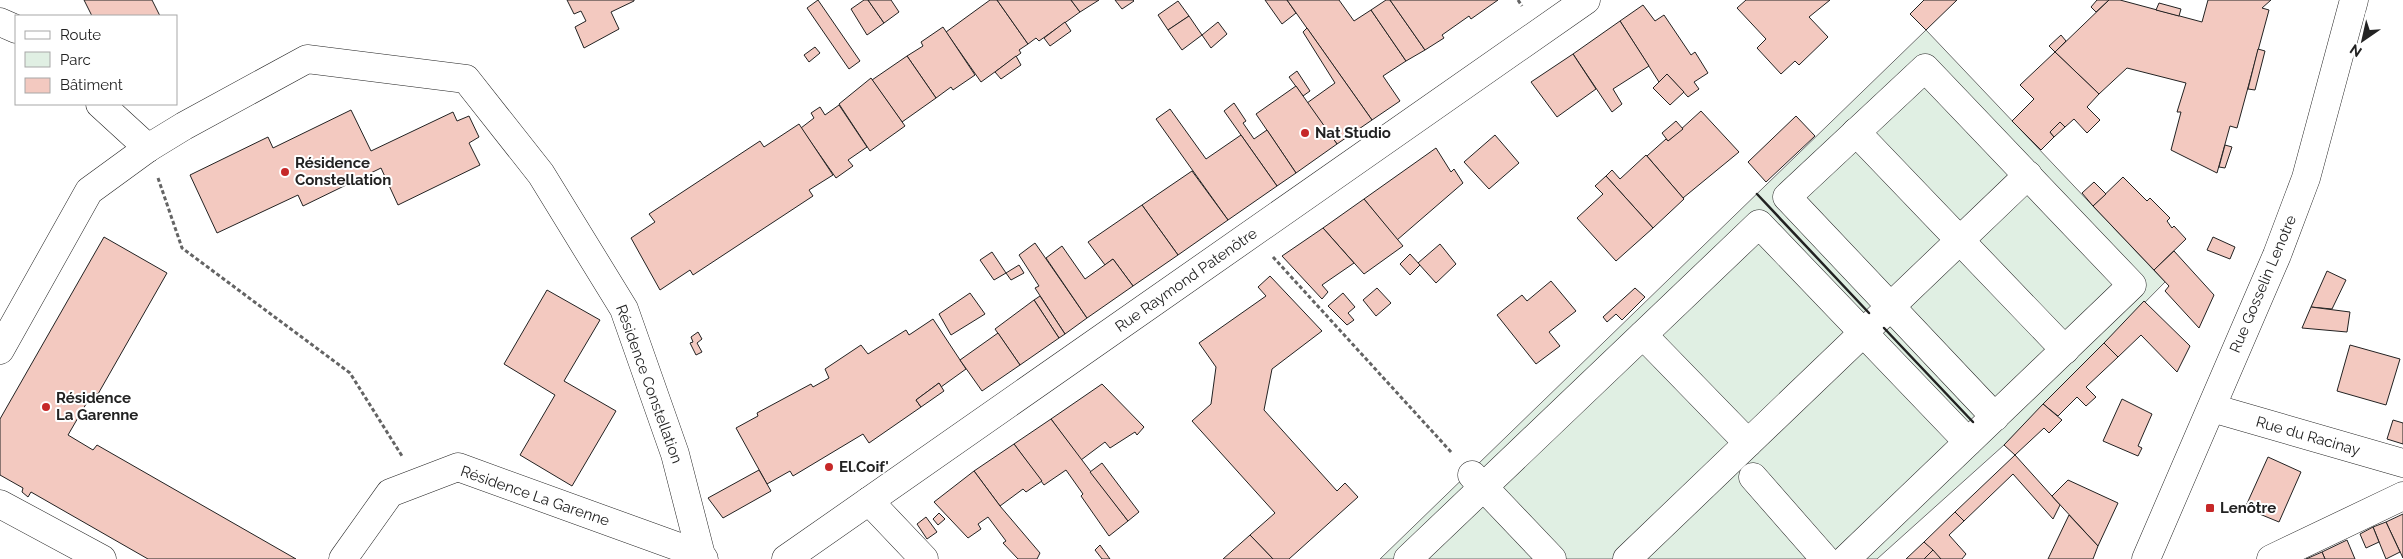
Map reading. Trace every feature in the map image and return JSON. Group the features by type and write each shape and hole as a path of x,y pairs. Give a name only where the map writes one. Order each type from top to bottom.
{"main road":[{"name":"Rue Raymond Patenôtre","path":"786,559 1586,0"},
{"name":"Rue Gosselin Lenotre","path":"2146,559 2277,255 2306,178 2354,0"},
{"path":"0,22 15,29"},
{"name":"Résidence Constellation","path":"148,148 184,126 307,59 466,79 541,174 624,309 676,454 702,557"},
{"path":"1846,559 1968,442 1995,417 2065,350 2132,285 1925,68 1787,197 1995,417"},
{"path":"0,350 90,191 148,148 101,105"},
{"path":"1856,132 2065,350"},
{"path":"1627,559 2028,176"},
{"path":"1408,559 1477,480 1643,335 1759,224 1968,442"},
{"path":"1643,335 1748,443"},
{"name":"Rue du Racinay","path":"2212,408 2403,463"},
{"name":"Résidence La Garenne","path":"343,559 390,493 458,467 702,557"},
{"path":"1753,477 1825,559"},
{"path":"1477,480 1552,559"},
{"path":"2271,559 2403,496"},
{"path":"869,501 924,559"},
{"path":"0,504 102,559"}],"path":[{"path":"148,148 182,248 350,373 419,482"},
{"path":"1257,230 1277,262 1477,480"}],"green space":[{"path":"1926,30 2165,282 2004,445 1877,559 1380,559"}],"building":[{"path":"84,0 152,0 160,15 92,15"},
{"path":"567,0 634,1 611,12 619,29 584,48 575,27 586,21 581,11 574,14"},
{"path":"818,0 860,61 849,69 807,8"},
{"path":"864,0 868,0 884,23 867,35 851,9"},
{"path":"868,0 891,0 899,12 884,23"},
{"path":"990,0 997,0 1028,44 1019,50 1021,53 981,82 946,32"},
{"path":"997,0 1071,0 1080,12 1039,41 1036,38 1028,44"},
{"path":"1071,0 1099,0 1080,12"},
{"path":"1115,0 1133,0 1134,1 1122,9"},
{"path":"1265,0 1287,0 1296,13 1282,24"},
{"path":"1287,0 1339,0 1354,21 1371,10 1406,61 1383,76 1400,101 1372,120"},
{"path":"1386,0 1390,0 1425,50 1406,61 1371,10"},
{"path":"1390,0 1498,0 1471,19 1469,16 1442,35 1444,38 1425,50"},
{"path":"1746,0 1830,0 1809,17 1828,37 1799,65 1795,61 1781,74 1757,48 1766,39 1737,8"},
{"path":"1924,0 1957,0 1926,30 1910,14"},
{"path":"2097,0 2109,0 2096,12 2091,7"},
{"path":"2109,0 2120,0 2202,22 2208,0 2271,0 2262,8 2269,10 2237,128 2230,126 2217,173 2171,150 2181,112 2177,112 2186,83 2127,68 2099,94 2055,52"},
{"path":"1178,1 1189,16 1168,30 1158,15"},
{"path":"2159,3 2181,9 2179,16 2156,10"},
{"path":"1643,5 1655,21 1664,15 1691,55 1695,52 1708,73 1694,82 1699,89 1688,97 1667,74 1659,82 1620,21"},
{"path":"1189,16 1202,35 1182,50 1168,30"},
{"path":"1620,21 1649,66 1613,89 1622,104 1612,112 1573,54"},
{"path":"1065,22 1071,31 1050,46 1044,38"},
{"path":"1218,22 1227,34 1211,48 1202,35"},
{"path":"943,27 975,75 953,90 951,87 936,98 907,56 923,46 921,42"},
{"path":"1307,28 1372,120 1337,144 1307,103 1335,83 1303,32"},
{"path":"2061,35 2066,41 2055,52 2049,46"},
{"path":"815,47 820,53 809,62 804,55"},
{"path":"2258,49 2265,51 2255,90 2248,89"},
{"path":"2055,52 2099,94 2087,107 2100,120 2087,133 2074,119 2065,127 2060,122 2050,132 2054,137 2041,150 2012,121 2034,99 2020,85"},
{"path":"1573,54 1596,89 1557,117 1531,82"},
{"path":"907,56 936,98 902,122 872,80"},
{"path":"1016,56 1021,65 1001,79 995,72"},
{"path":"1297,71 1310,91 1303,96 1289,77"},
{"path":"1667,74 1684,92 1670,105 1653,88"},
{"path":"871,78 905,126 870,151 839,104"},
{"path":"1296,86 1337,144 1296,173 1256,114"},
{"path":"1234,103 1246,121 1243,123 1254,139 1267,130 1296,173 1277,186 1224,111"},
{"path":"839,105 867,147 848,160 853,166 836,178 801,128 814,118 811,113 820,107 825,115"},
{"path":"1170,109 1206,159 1241,135 1277,186 1228,220 1156,119"},
{"name":"Résidence Constellation","path":"351,110 371,151 453,112 457,121 469,116 479,137 469,143 480,165 398,205 381,168 303,206 298,195 217,233 190,175 268,137 273,148"},
{"path":"1701,111 1739,152 1683,198 1647,156 1666,139 1668,141"},
{"path":"1796,116 1815,136 1766,182 1748,162"},
{"path":"1676,121 1683,129 1668,141 1662,133"},
{"path":"2060,122 2065,127 2054,137 2050,132"},
{"path":"799,124 833,175 809,190 813,196 693,275 690,270 660,290 631,238 655,222 649,214 760,141 764,147"},
{"path":"1495,135 1519,163 1489,189 1464,162"},
{"path":"2225,145 2232,147 2225,168 2219,167"},
{"path":"1436,148 1451,172 1454,169 1463,183 1397,240 1364,199"},
{"path":"1646,155 1684,199 1653,228 1606,176 1612,170 1620,179"},
{"path":"1192,171 1228,220 1178,255 1142,205"},
{"path":"1606,176 1653,228 1616,261 1577,218 1603,194 1595,186"},
{"path":"2123,177 2147,201 2150,198 2170,218 2167,221 2172,228 2174,226 2186,239 2154,270 2093,206"},
{"path":"2094,182 2106,194 2093,206 2082,193"},
{"path":"1364,199 1403,246 1364,274 1323,228"},
{"path":"1142,205 1178,255 1133,286 1113,259 1105,265 1088,242"},
{"path":"1323,228 1354,263 1322,285 1328,292 1322,299 1282,256"},
{"name":"Résidence La Garenne","path":"104,237 167,273 98,394 93,392 68,435 93,450 97,445 296,559 148,559 31,492 28,497 22,492 23,488 0,475 0,419"},
{"path":"2213,237 2235,247 2230,259 2207,250"},
{"path":"1035,243 1087,318 1065,334 1035,288 1039,286 1019,255"},
{"path":"1440,244 1456,264 1436,283 1418,263"},
{"path":"1062,246 1085,279 1113,259 1133,286 1087,318 1046,258"},
{"path":"2174,251 2214,295 2199,328 2165,291 2169,286 2154,270"},
{"path":"992,252 1006,273 994,280 980,260"},
{"path":"1410,254 1420,265 1410,275 1400,264"},
{"path":"1019,265 1024,273 1011,280 1006,273"},
{"path":"2327,271 2346,280 2332,309 2311,307"},
{"path":"1270,276 1322,331 1272,369 1264,410 1337,491 1345,483 1358,497 1289,559 1273,559 1250,535 1275,513 1192,421 1211,404 1216,367 1199,343 1266,296 1258,287"},
{"path":"1551,281 1576,311 1549,332 1560,346 1536,364 1497,315 1522,295 1527,301"},
{"path":"1377,288 1391,303 1376,316 1363,300"},
{"path":"1635,288 1645,297 1622,320 1616,314 1607,322 1603,317"},
{"path":"547,290 600,320 564,381 616,411 572,486 520,455 555,395 504,364"},
{"path":"970,293 985,314 951,335 939,314"},
{"path":"1343,293 1355,307 1348,313 1354,320 1347,325 1328,306"},
{"path":"1040,296 1065,334 1059,338 1034,300"},
{"path":"1034,300 1059,338 1020,365 995,329"},
{"path":"2144,301 2190,346 2177,372 2141,335 2118,357 2104,343"},
{"path":"2311,307 2350,312 2347,332 2302,328"},
{"path":"933,319 966,369 941,387 939,383 916,400 921,407 869,443 863,434 793,476 790,471 767,484 736,428 758,416 757,413 811,384 813,387 829,378 825,369 861,345 868,354 906,330 909,335"},
{"path":"698,332 702,339 697,343 702,352 696,355 690,343 693,342 691,337"},
{"path":"998,333 1020,365 982,391 960,360"},
{"path":"2104,343 2118,357 2086,387 2096,397 2086,406 2077,397 2058,416 2043,404"},
{"path":"2350,345 2400,359 2386,405 2337,391"},
{"path":"939,383 944,391 921,407 916,400"},
{"path":"1102,384 1144,427 1137,435 1135,432 1110,448 1105,442 1081,460 1051,419"},
{"path":"2122,399 2152,414 2138,446 2142,448 2138,456 2103,441"},
{"path":"2043,404 2062,420 2049,433 2044,428 2015,455 2004,445"},
{"path":"1051,419 1128,521 1109,536 1081,496 1083,494 1066,470 1044,485 1014,444"},
{"path":"2393,420 2403,423 2403,444 2387,439"},
{"path":"1014,444 1042,481 1026,492 1023,489 1000,506 974,471"},
{"path":"2015,455 2060,505 2053,519 2013,474 1964,521 1955,512"},
{"path":"2268,457 2301,472 2279,522 2245,508"},
{"path":"1102,463 1139,512 1128,521 1090,472"},
{"path":"759,470 771,491 723,518 708,498"},
{"path":"974,471 1000,506 1040,553 1037,559 1018,559 1003,543 1006,541 988,517 978,524 981,529 968,538 934,502"},
{"path":"2068,480 2118,503 2098,546 2052,496"},
{"path":"1955,512 1964,521 1949,535 1966,554 1962,559 1941,559 1924,542"},
{"path":"939,513 945,519 938,525 933,519"},
{"path":"2403,514 2403,558 2386,522"},
{"path":"2069,515 2098,546 2093,559 2048,559"},
{"path":"926,517 937,532 927,539 917,524"},
{"path":"2386,522 2400,552 2386,559 2373,527"},
{"path":"2373,527 2379,542 2366,548 2360,534"},
{"path":"1250,535 1273,559 1223,559"},
{"path":"2347,540 2355,559 2325,559 2322,552"},
{"path":"1924,542 1933,550 1924,559 1906,559"},
{"path":"1100,545 1110,559 1102,559 1095,550"},
{"path":"1933,550 1941,559 1924,559"},
{"path":"2322,552 2325,559 2306,559"}],"wall":[{"path":"1757,194 1869,313"},
{"path":"1884,328 1973,422"}],"place":[{"name":"Nat Studio","path":"1305,133"},
{"name":"Résidence Constellation","path":"285,172"},
{"name":"Résidence La Garenne","path":"46,407"},
{"name":"El.Coif'","path":"829,467"},
{"name":"Lenôtre","path":"2210,508"}]}
